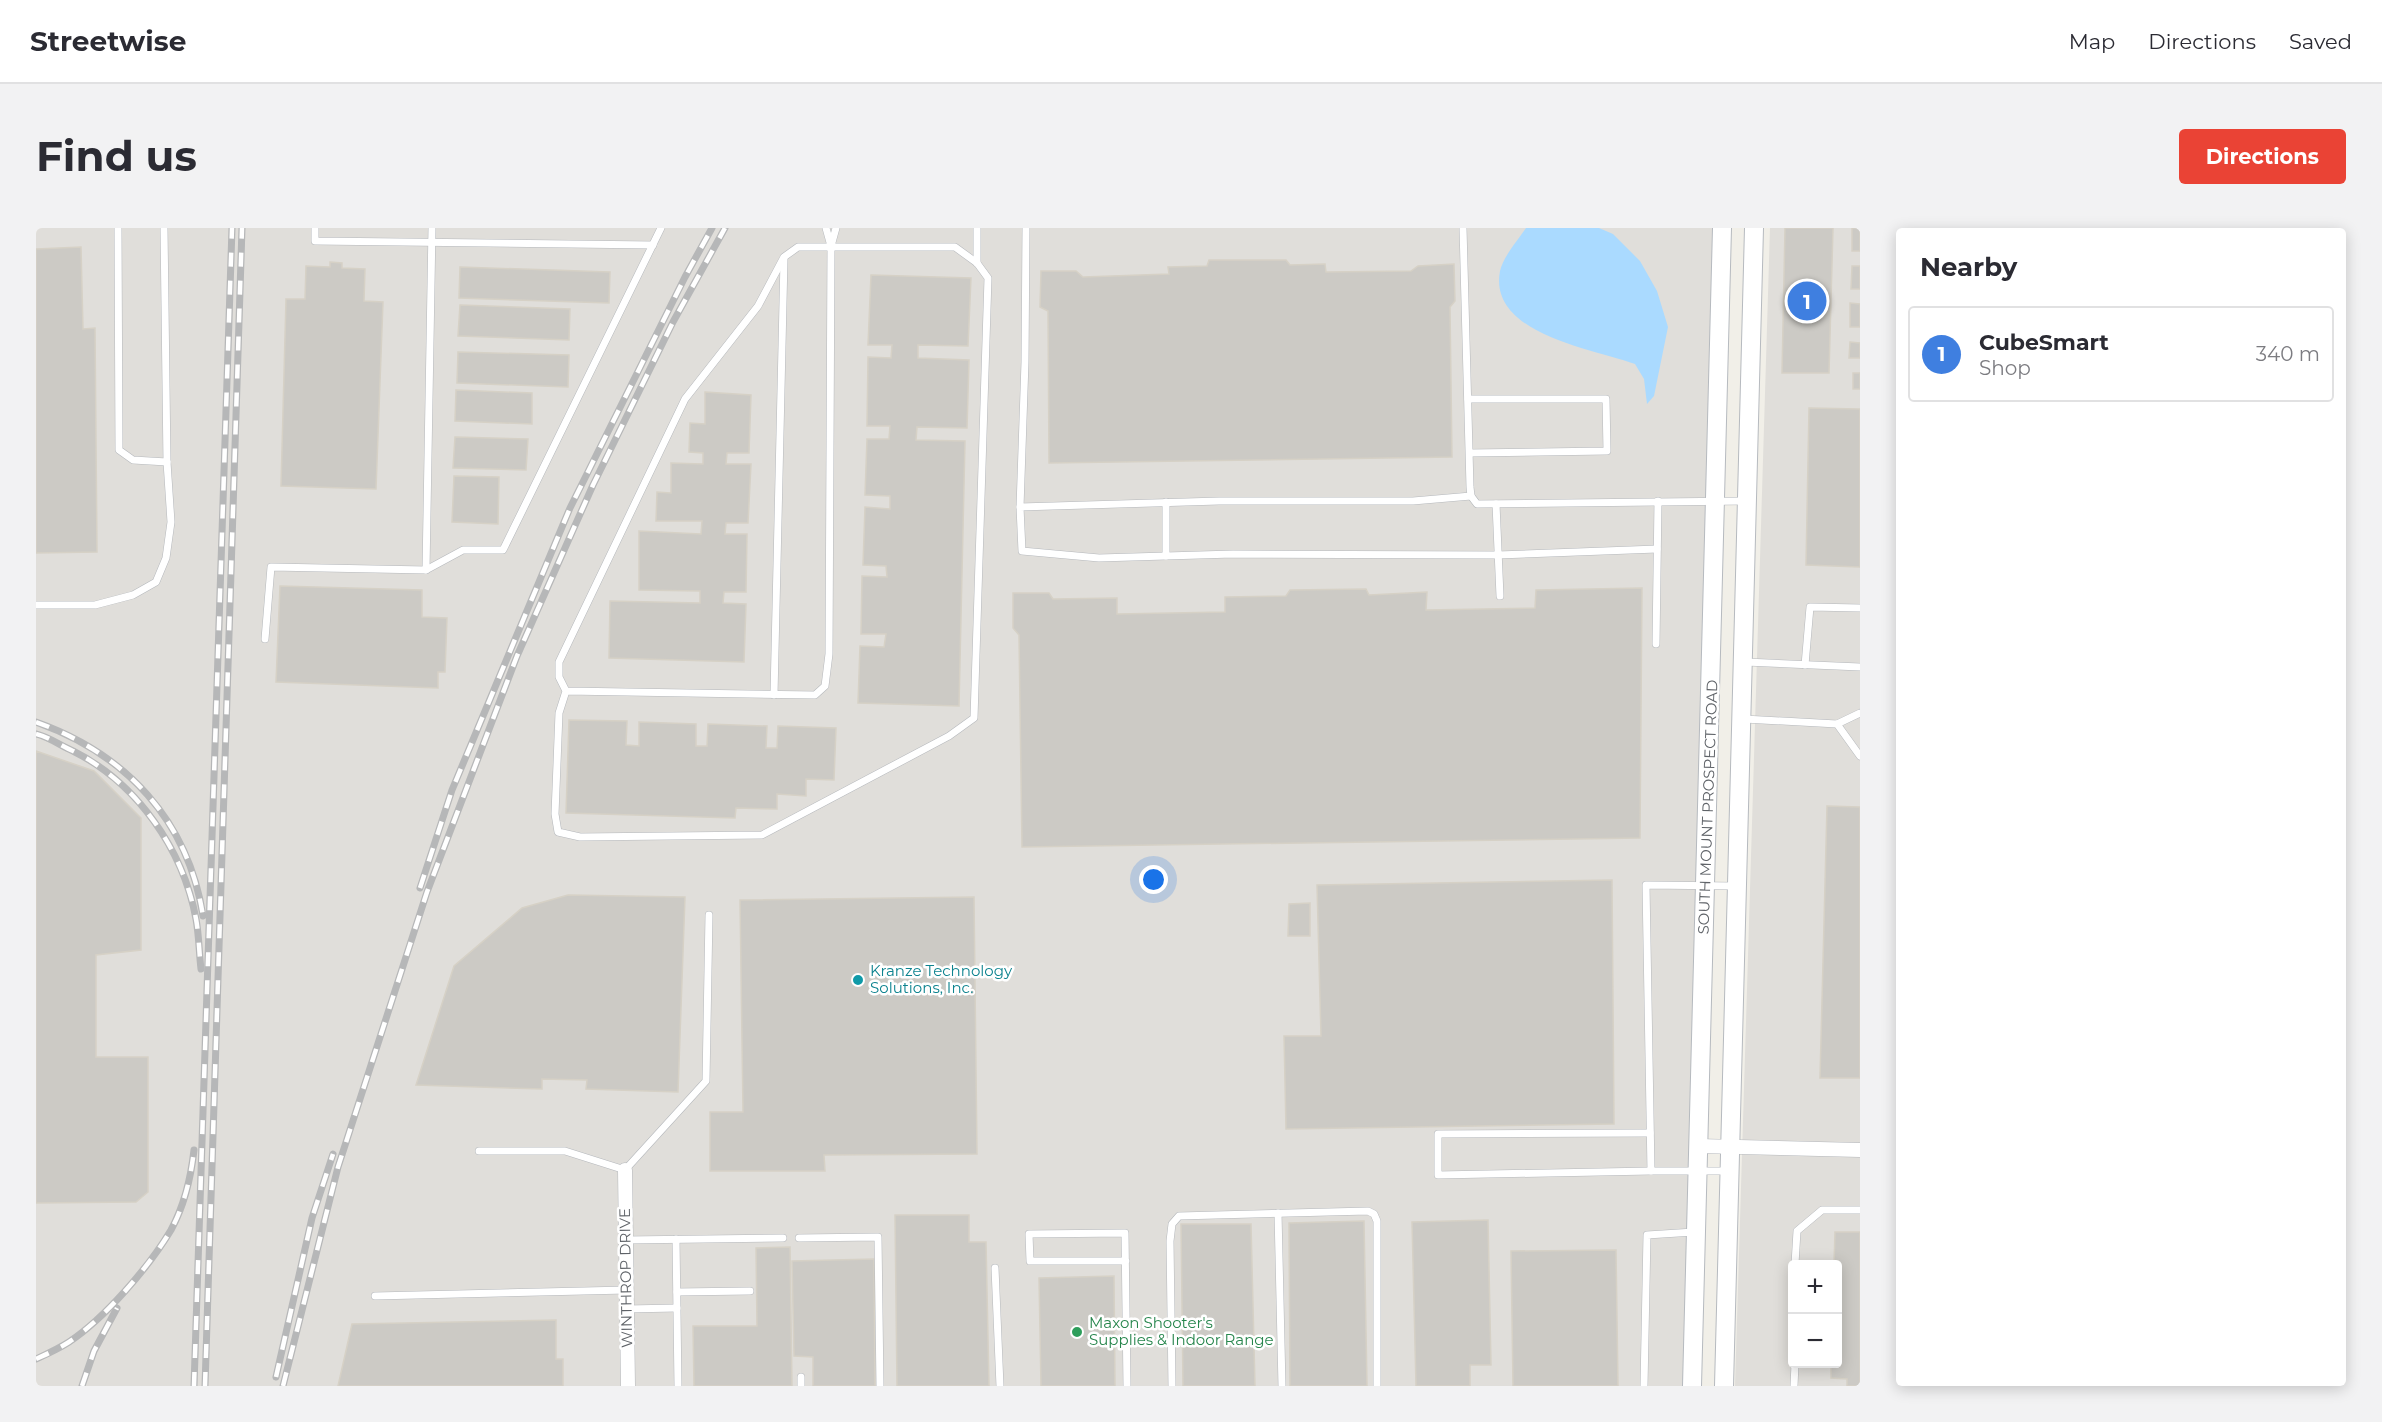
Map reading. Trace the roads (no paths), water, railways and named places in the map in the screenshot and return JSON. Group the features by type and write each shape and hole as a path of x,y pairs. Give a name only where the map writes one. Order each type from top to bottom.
{"main road":[{"name":"SOUTH MOUNT PROSPECT ROAD","path":"1692,1386 1722,228"},
{"name":"SOUTH MOUNT PROSPECT ROAD","path":"1724,1386 1754,228"}],"street":[{"path":"1698,1146 1860,1150"},
{"name":"WINTHROP DRIVE","path":"625,1170 628,1386"}],"lane":[{"path":"118,228 119,450 133,460 167,462"},
{"path":"36,605 95,605 133,595 156,582 166,558 171,522 167,462 164,228"},
{"path":"315,228 315,241 653,245"},
{"path":"426,570 432,228"},
{"path":"265,639 271,567 426,570 463,550 503,550 661,228"},
{"path":"826,228 831,246"},
{"path":"566,691 815,695 825,686 829,654 831,246 836,228"},
{"path":"977,228 977,263"},
{"path":"1026,228 1025,362 1020,507 1023,551 1099,558 1233,554 1498,555 1657,549"},
{"path":"1463,228 1471,496 1477,504 1746,501"},
{"path":"831,246 955,247 977,263 988,278 974,718 948,736 762,835 580,837 558,832 555,814 559,713 566,691 559,677 559,662 685,399 758,306 784,257 798,247 831,246"},
{"path":"774,695 784,257"},
{"path":"1468,399 1606,399 1607,451 1470,453"},
{"path":"1020,507 1166,502 1413,501 1471,496"},
{"path":"1656,644 1658,501"},
{"path":"1166,502 1166,556"},
{"path":"1496,504 1500,596"},
{"path":"1805,665 1810,607 1860,608"},
{"path":"1742,662 1860,667"},
{"path":"1741,719 1837,724 1860,713"},
{"path":"1837,724 1860,756"},
{"path":"1651,1171 1646,885 1737,886"},
{"path":"479,1151 565,1151 625,1170 706,1081 709,915"},
{"path":"1650,1133 1438,1134 1438,1174 1729,1171"},
{"path":"1795,1260 1797,1231 1822,1210 1860,1210"},
{"path":"1172,1386 1170,1241 1172,1224 1179,1216 1368,1211 1374,1214 1377,1221 1377,1386"},
{"path":"1278,1214 1282,1386"},
{"path":"1644,1386 1647,1234 1696,1232"},
{"path":"1126,1261 1030,1262 1029,1234 1125,1233 1126,1261 1127,1386"},
{"path":"799,1238 878,1237 880,1386"},
{"path":"626,1240 783,1238"},
{"path":"676,1239 678,1386"},
{"path":"995,1268 1000,1386"},
{"path":"375,1296 627,1290"},
{"path":"677,1292 750,1291"},
{"path":"627,1309 677,1308"},
{"path":"1794,1386 1795,1368"},
{"path":"801,1377 801,1386"}],"water":[{"path":"1526,228 1599,228 1613,234 1640,261 1657,291 1668,327 1654,396 1647,404 1644,379 1635,364 1547,336 1526,324 1510,310 1501,292 1500,271 1507,254"}],"railway":[{"path":"194,1386 232,228"},
{"path":"205,1386 242,228"},
{"path":"420,888 452,790 570,508 685,277 712,228"},
{"path":"283,1386 338,1167 427,892 517,656 593,485 673,322 725,228"},
{"path":"36,722 98,752 148,795 167,821 183,850 195,881 203,916"},
{"path":"36,734 50,739 96,765 137,800 154,821 168,844 190,893 197,925 201,969"},
{"path":"36,1359 69,1342 97,1320 151,1260 171,1230 180,1211 189,1181 194,1150"},
{"path":"276,1377 312,1218 333,1154"},
{"path":"82,1386 94,1351 117,1308"}],"place":[{"name":"CubeSmart","path":"1807,301"},
{"name":"Kranze Technology Solutions, Inc.","path":"858,980"},
{"name":"Maxon Shooter's Supplies & Indoor Range","path":"1077,1332"}]}
